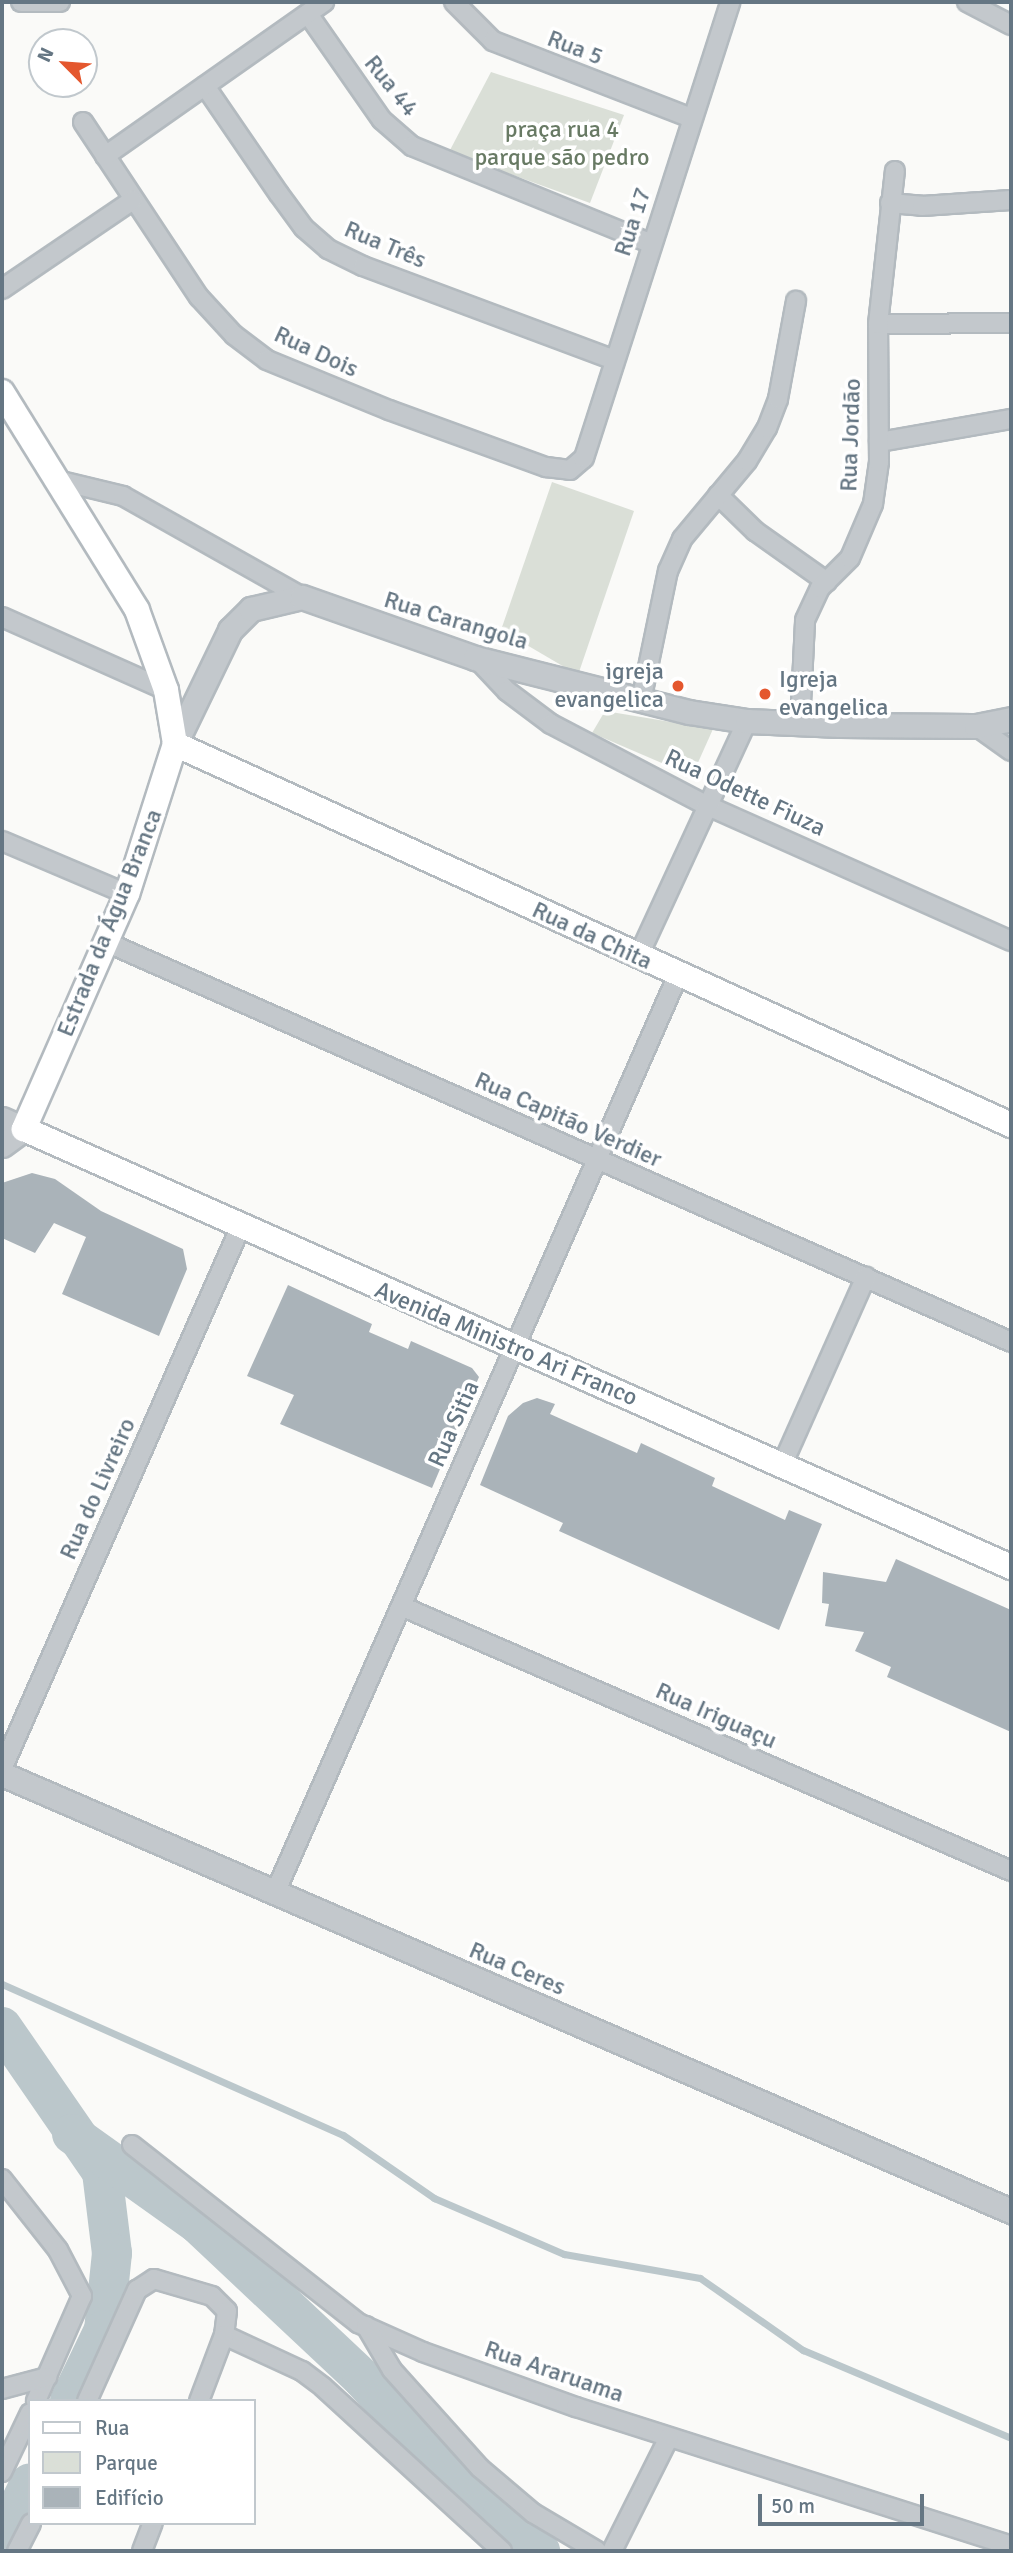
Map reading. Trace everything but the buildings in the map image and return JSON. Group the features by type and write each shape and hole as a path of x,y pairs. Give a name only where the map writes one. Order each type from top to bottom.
{"main road":[{"name":"Estrada da Água Branca","path":"2,393 61,481 137,610 166,690 174,744 127,894 106,943 13,1124"},
{"name":"Rua da Chita","path":"174,744 1011,1125"},
{"name":"Avenida Ministro Ari Franco","path":"13,1124 240,1228 514,1349 783,1463 1011,1567"}],"street":[{"path":"20,2 60,2"},
{"path":"105,156 324,2"},
{"name":"Rua 5","path":"454,2 469,20 502,45 692,118"},
{"name":"Rua 17","path":"584,458 730,2"},
{"path":"967,2 1011,25"},
{"name":"Rua 44","path":"308,14 382,120 412,146 652,244"},
{"name":"Rua Três","path":"205,86 278,194 304,228 328,249 363,266 614,360"},
{"name":"Rua Dois","path":"83,122 199,297 234,335 267,359 316,383 546,467 575,469 584,458"},
{"name":"Rua Jordão","path":"800,724 805,620 811,601 850,558 864,531 873,504 879,442 878,324 895,171"},
{"path":"2,289 134,200"},
{"path":"890,203 922,206 1011,200"},
{"path":"641,701 668,571 682,539 767,428 778,399 796,301"},
{"path":"878,324 1011,323"},
{"path":"879,442 1011,419"},
{"path":"61,481 91,485 123,496 302,597"},
{"path":"718,495 755,531 827,582"},
{"path":"174,744 230,630 251,609 302,597"},
{"name":"Rua Carangola","path":"302,597 477,659 641,701 747,721 976,726 1011,719"},
{"path":"2,617 166,690"},
{"name":"Rua Odette Fiuza","path":"477,659 507,691 551,724 708,806 1011,941"},
{"path":"638,957 747,721"},
{"path":"976,726 1011,751"},
{"path":"2,841 127,894"},
{"name":"Rua Capitão Verdier","path":"106,943 1011,1342"},
{"name":"Rua Sitia","path":"275,1893 678,975"},
{"path":"2,1145 13,1124"},
{"name":"Rua do Livreiro","path":"2,1769 240,1228"},
{"path":"783,1463 866,1277"},
{"name":"Rua Iriguaçu","path":"401,1606 1011,1871"},
{"name":"Rua Ceres","path":"2,1774 1011,2211"},
{"name":"Rua Araruama","path":"132,2146 366,2326 423,2352 669,2437 1011,2546"},
{"path":"2,2179 58,2250 82,2296 37,2399"},
{"path":"88,2399 143,2282 162,2279 212,2296 227,2311 224,2336 201,2399"},
{"path":"366,2326 392,2370 480,2468 533,2513 597,2551"},
{"path":"224,2336 302,2371 323,2387 502,2551"},
{"path":"2,2389 47,2377"},
{"path":"2,2472 28,2417"},
{"path":"612,2551 669,2437"},
{"path":"18,2551 30,2525"},
{"path":"142,2551 152,2525"}],"green space":[{"name":"praça rua 4 parque são pedro","path":"491,72 624,115 590,203 449,152"},
{"path":"552,482 634,511 578,675 501,630"},
{"path":"605,711 713,729 692,776 592,733"}],"waterway":[{"path":"2,1984 343,2135 434,2198 564,2254 700,2278 803,2350 1011,2438"},
{"path":"2,2027 102,2172 112,2253 104,2330 71,2399"},
{"path":"72,2134 198,2224 362,2378 434,2455 503,2512 540,2551"},
{"path":"2,2541 28,2487"}],"place":[{"name":"igreja evangelica","path":"678,686"},
{"name":"Igreja evangelica","path":"765,694"}]}
